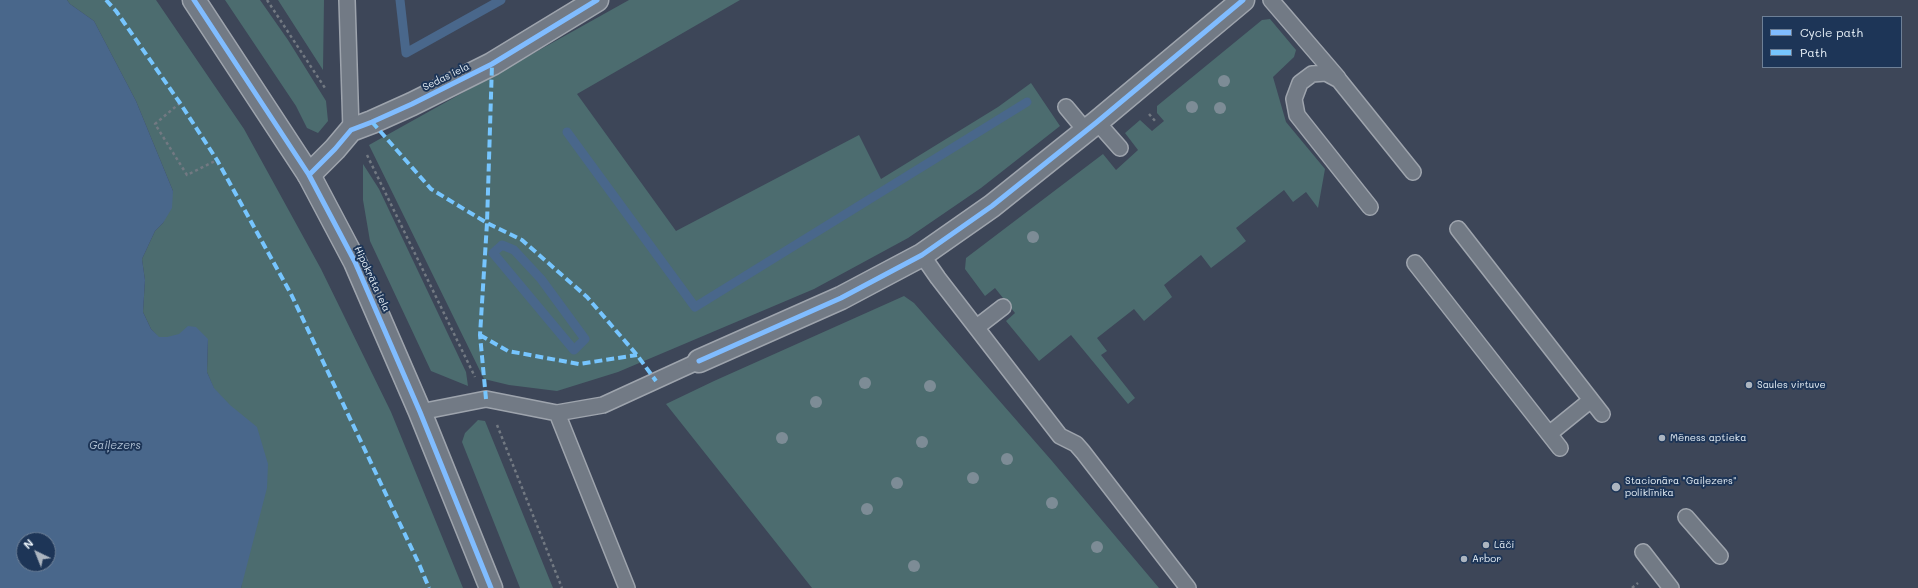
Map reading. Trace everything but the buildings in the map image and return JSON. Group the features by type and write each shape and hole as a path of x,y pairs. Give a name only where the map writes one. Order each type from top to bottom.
{"street":[{"name":"Hipokrāta iela","path":"194,0 309,174 355,262 420,412 491,588"},
{"name":"Sedas iela","path":"309,174 351,130 412,104 492,64 597,0"},
{"path":"699,361 841,298 922,255 992,206 1092,127 1243,0"}],"lane":[{"path":"347,0 351,130"},
{"path":"1271,0 1339,80 1413,172"},
{"path":"1339,80 1326,73 1312,74 1300,84 1294,99 1297,115 1370,207"},
{"path":"1066,107 1120,148"},
{"path":"1458,229 1602,414"},
{"path":"922,255 938,278 1060,436 1076,444 1083,452 1188,588"},
{"path":"1415,263 1560,448"},
{"path":"977,327 1003,307"},
{"path":"420,412 486,399 558,413 603,405 699,361"},
{"path":"1549,434 1591,400"},
{"path":"558,413 627,588"},
{"path":"1686,517 1720,556"},
{"path":"1642,552 1671,588"}],"path":[{"path":"267,0 328,92"},
{"path":"180,103 155,124 187,175 217,160"},
{"path":"351,130 368,156 486,399 562,588"}],"green space":[{"path":"67,0 156,0 244,129 321,269 391,412 463,588 241,588 243,573 230,406 214,389 207,372 208,340 180,335 159,338 151,329 143,312 145,280 142,259 155,231 163,223 173,191 136,101 94,21 70,4"},
{"path":"225,0 260,0 288,40 326,101 328,121 318,133 307,128 296,106"},
{"path":"278,0 324,0 323,70"},
{"path":"629,0 740,0 577,94 676,231 859,135 881,179 998,107 1031,83 1060,126 981,188 908,238 814,289 618,372 557,391 509,385 484,379 369,145"},
{"path":"1270,19 1296,50 1294,57 1273,77 1286,122 1325,169 1318,208 1306,192 1293,202 1284,190 1236,228 1246,241 1236,249 1211,268 1201,255 1164,285 1172,297 1144,321 1134,309 1097,338 1107,351 1101,355 1135,398 1128,404 1071,335 1039,361 1006,321 1015,313 995,288 985,296 965,269 966,258 1103,154 1116,170 1138,150 1125,133 1140,120 1152,131 1164,121 1157,113 1157,106 1262,20"},
{"path":"363,164 379,189 466,372 468,386 431,371 370,241 363,200"},
{"path":"904,296 914,303 1052,461 1159,588 812,588 666,404"},
{"path":"478,420 485,421 553,588 520,588 462,442 465,433"}],"water":[{"name":"Gaiļezers","path":"0,0 67,0 70,4 94,21 136,101 173,191 172,208 163,223 155,231 142,259 145,280 143,312 151,329 159,337 179,334 188,326 196,327 208,339 207,372 214,388 230,405 257,427 268,464 267,488 241,588 0,588"}],"waterway":[{"path":"400,0 406,53 501,0"},
{"path":"567,132 695,307 1027,102"},
{"path":"502,245 514,250 541,279 585,339 574,350 493,253 502,245"}],"marked path":[{"path":"106,0 116,11 180,103 217,160 291,294 429,588"},
{"path":"486,399 480,335 487,223 492,64"},
{"path":"372,122 431,189 487,223 522,240 587,297 637,355 656,381"},
{"path":"480,335 508,351 579,364 637,355"}],"cycle path":[{"path":"194,0 309,175 355,262 420,412 491,588"},
{"path":"309,175 335,149 351,130 412,104 492,64 597,0"},
{"path":"699,361 841,298 922,255 992,206 1097,122 1243,0"}],"place":[{"name":"Saules virtuve","path":"1749,385"},
{"name":"Mēness aptieka","path":"1662,438"},
{"name":"Stacionāra \"Gaiļezers\" poliklīnika","path":"1616,487"},
{"name":"Lāči","path":"1486,545"},
{"name":"Arbor","path":"1464,559"}]}
